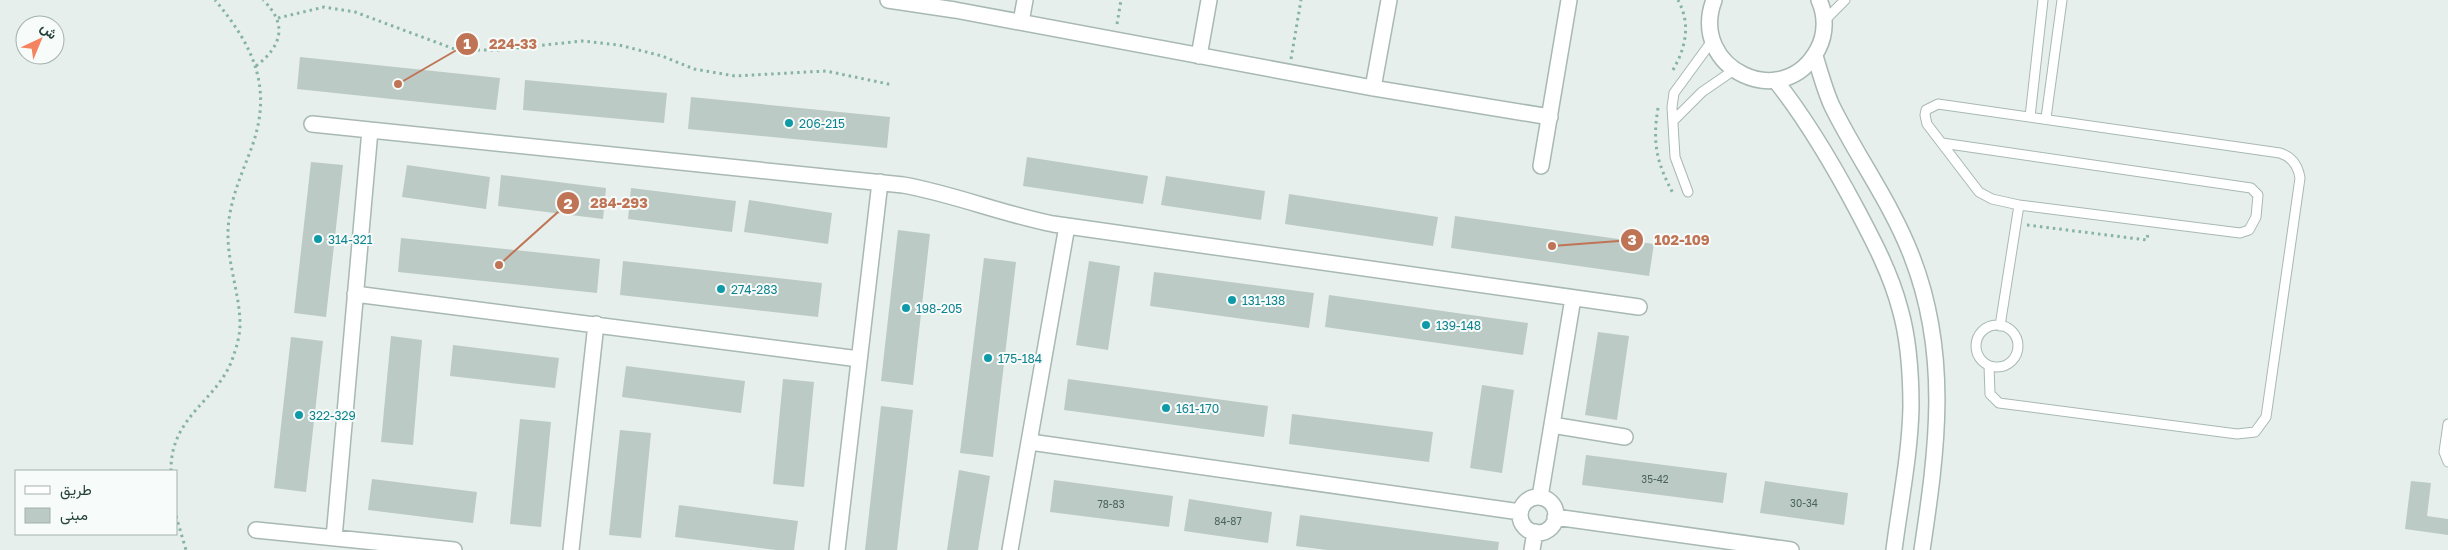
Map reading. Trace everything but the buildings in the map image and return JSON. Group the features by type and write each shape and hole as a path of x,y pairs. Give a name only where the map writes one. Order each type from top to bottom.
{"street":[{"path":"888,0 1021,22 1374,88 1550,117"},
{"path":"1021,22 1025,0"},
{"path":"1199,56 1209,0"},
{"path":"1374,88 1389,0"},
{"path":"1541,166 1569,0"},
{"path":"1714,0 1710,14 1712,41 1724,62 1734,70 1754,79 1775,80 1798,72 1815,56 1820,45 1824,21 1819,0"},
{"path":"1815,56 1831,104 1894,219 1912,257 1927,304 1936,352 1938,408 1934,472 1922,550"},
{"path":"1775,80 1799,111 1835,168 1870,234 1900,309 1908,356 1911,408 1905,472 1894,550"},
{"path":"312,124 880,182 940,192 1012,214 1067,226 1639,307"},
{"path":"334,538 370,130"},
{"path":"837,550 880,182"},
{"path":"1010,550 1067,226"},
{"path":"356,294 859,359"},
{"path":"1540,497 1573,298"},
{"path":"571,550 596,324"},
{"path":"1552,425 1625,437"},
{"path":"1030,442 1520,512"},
{"path":"1540,497 1546,499 1554,506 1555,517 1551,527 1546,531 1535,532 1525,527 1520,512 1530,499 1540,497"},
{"path":"1555,517 1786,550"},
{"path":"256,530 454,550"},
{"path":"1532,550 1535,532"}],"lane":[{"path":"1824,21 1845,0"},
{"path":"2030,117 2043,0"},
{"path":"2046,118 2062,0"},
{"path":"1688,192 1675,157 1672,107 1674,93 1712,41"},
{"path":"1674,120 1702,92 1734,70"},
{"path":"1942,144 2254,189 2258,195 2255,222 2244,232 2149,222 1992,200 1979,192 1942,144 1925,119 1926,110 1933,104 2046,118 2280,152 2296,164 2300,178 2266,416 2255,432 2243,435 1999,403 1990,394 1989,366"},
{"path":"2000,326 2019,205"},
{"path":"2000,326 2012,333 2016,339 2017,352 2009,363 1996,367 1989,366 1979,358 1976,351 1978,338 1987,328 2000,326"},
{"path":"2448,424 2444,452 2448,462"}],"path":[{"path":"171,470 177,439 202,401 221,382 234,356 240,326 228,239 229,215 260,120 262,92 256,66 245,41 215,0"},
{"path":"256,66 276,46 278,35 278,18 263,0"},
{"path":"1114,40 1121,0"},
{"path":"1289,71 1301,0"},
{"path":"278,18 324,7 355,12 456,50 498,50 582,40 619,45 662,56 694,69 735,76 826,71 893,85"},
{"path":"2016,223 2147,240 2149,222"},
{"path":"178,523 186,550"}],"place":[{"name":"224-33","path":"398,84"},
{"name":"206-215","path":"789,123"},
{"name":"314-321","path":"318,239"},
{"name":"102-109","path":"1552,246"},
{"name":"284-293","path":"499,265"},
{"name":"274-283","path":"721,289"},
{"name":"131-138","path":"1232,300"},
{"name":"198-205","path":"906,308"},
{"name":"139-148","path":"1426,325"},
{"name":"175-184","path":"988,358"},
{"name":"161-170","path":"1166,408"},
{"name":"322-329","path":"299,415"}]}
